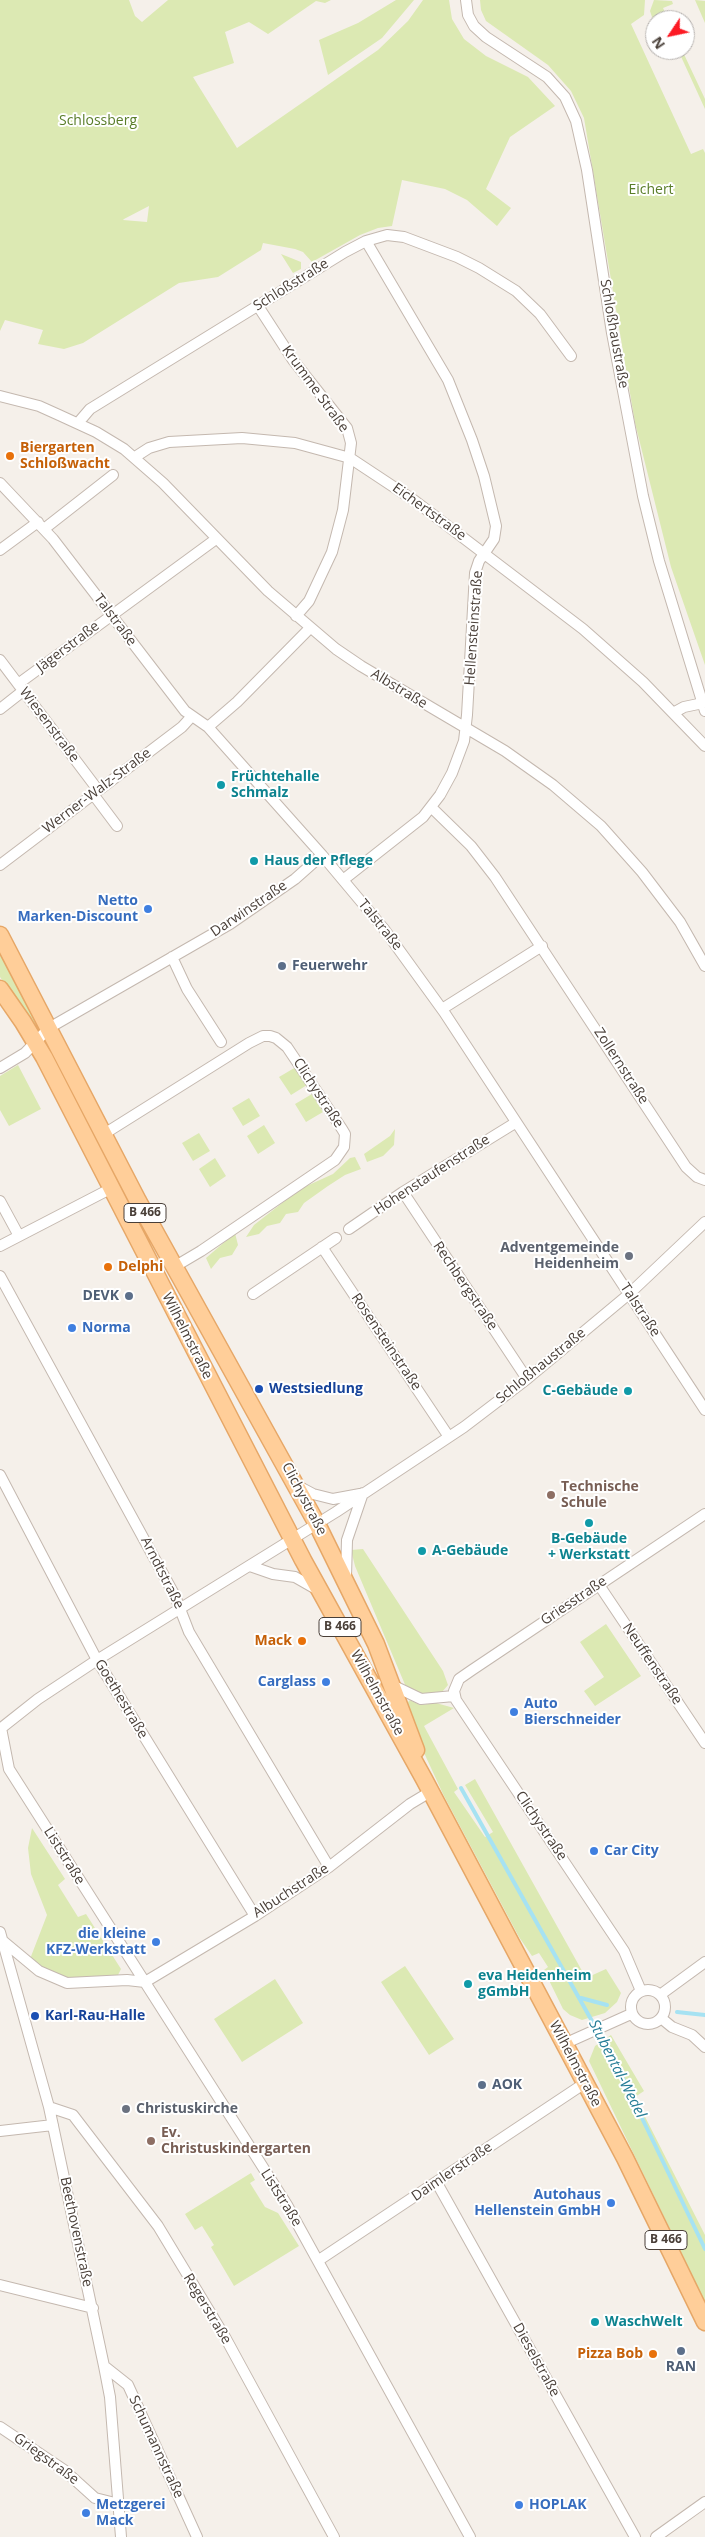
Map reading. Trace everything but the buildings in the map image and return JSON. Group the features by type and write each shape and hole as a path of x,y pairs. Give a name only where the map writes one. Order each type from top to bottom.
{"main road":[{"name":"Clichystraße","path":"0,935 174,1267 298,1486 376,1644 408,1726 427,1786"},
{"name":"Wilhelmstraße","path":"0,989 36,1042 110,1189 320,1592 427,1786 585,2083 660,2227 705,2322"}],"street":[{"name":"Schloßhaustraße","path":"466,0 468,15 474,26 486,37 548,77 565,97 576,121 643,496 659,561 704,707"},
{"name":"Schloßstraße","path":"78,423 90,409 345,252 366,241 388,235 404,237 432,246 479,268 524,298 540,314 571,356"},
{"name":"Hellensteinstraße","path":"344,880 407,831 431,807 452,773 466,729 475,573 494,539 495,518 484,476 460,407 436,356 366,241"},
{"name":"Krumme Straße","path":"258,306 293,360 346,428 351,444 343,510 332,552 309,601 296,616"},
{"path":"0,396 38,406 78,423"},
{"name":"Albstraße","path":"78,423 112,441 135,457 163,482 216,539 310,628 361,666 536,772 601,826 663,898 705,966"},
{"name":"Eichertstraße","path":"135,457 149,448 169,442 242,438 295,442 350,458 369,468 485,553 597,641 705,746"},
{"path":"0,550 41,525 113,475"},
{"name":"Talstraße","path":"0,484 41,525 178,702 192,716 208,727 344,880 401,951 442,1009 705,1410"},
{"name":"Jägerstraße","path":"0,708 21,688 112,615 216,539"},
{"path":"208,727 237,702 310,628"},
{"name":"Wiesenstraße","path":"0,660 96,792 117,826"},
{"path":"673,713 684,707 704,707"},
{"name":"Werner-Walz-Straße","path":"0,865 182,727 192,716"},
{"name":"Zollernstraße","path":"431,807 480,858 542,946 686,1167 696,1177 705,1180"},
{"name":"Darwinstraße","path":"0,1068 25,1053 49,1028 172,958 272,896 322,855"},
{"path":"442,1009 542,946"},
{"path":"172,958 188,990 221,1042"},
{"name":"Clichystraße","path":"104,1134 263,1036 276,1038 287,1046 342,1129 344,1147 335,1160 202,1251 174,1267"},
{"name":"Hohenstaufenstraße","path":"350,1229 403,1192 515,1123"},
{"path":"0,1246 110,1189"},
{"name":"Rechbergstraße","path":"403,1192 527,1379"},
{"path":"0,1201 19,1236"},
{"name":"Schloßhaustraße","path":"0,1729 38,1699 97,1660 317,1524 449,1437 527,1379 629,1294 705,1222"},
{"path":"253,1294 336,1238"},
{"name":"Rosensteinstraße","path":"322,1247 449,1437"},
{"name":"Arndtstraße","path":"0,1276 181,1608 186,1627 197,1647 329,1867"},
{"name":"Goethestraße","path":"0,1474 97,1660 255,1916"},
{"name":"Schloßhaustraße","path":"298,1486 313,1494 333,1499 363,1493"},
{"path":"346,1583 347,1540 363,1493"},
{"name":"Griesstraße","path":"454,1696 455,1686 459,1679 705,1514"},
{"path":"250,1566 273,1574 295,1577 320,1592"},
{"name":"Neuffenstraße","path":"599,1585 705,1742"},
{"path":"392,1685 421,1700 454,1696"},
{"name":"Clichystraße","path":"454,1696 624,1951 641,1991"},
{"name":"Liststraße","path":"0,1729 4,1767 145,1982 287,2205 470,2537"},
{"name":"Albuchstraße","path":"145,1982 255,1916 329,1867 410,1804 427,1786"},
{"path":"1,1937 39,1971 67,1983 127,1980 145,1982"},
{"name":"Beethovenstraße","path":"1,1937 49,2107 93,2308 110,2397 121,2537"},
{"path":"660,1995 705,1962"},
{"path":"641,1991 653,1991 660,1995 665,2007 661,2018 648,2025 638,2022 631,2014 632,2000 641,1991"},
{"path":"564,2044 631,2014"},
{"path":"661,2018 672,2027 692,2034 704,2044"},
{"name":"Daimlerstraße","path":"319,2260 585,2083"},
{"name":"Regerstraße","path":"49,2107 73,2115 158,2226 225,2337 334,2537"},
{"path":"0,2131 53,2125"},
{"name":"Dieselstraße","path":"437,2183 635,2537"},
{"path":"0,2285 93,2308"},
{"name":"Schumannstraße","path":"104,2366 128,2385 197,2537"},
{"name":"Griegstraße","path":"0,2427 64,2470 95,2498 118,2504"},
{"path":"656,2537 705,2502"}],"green space":[{"name":"Schlossberg","path":"0,0 129,0 135,16 142,22 168,0 331,0 325,3 316,1 268,34 249,22 225,32 234,63 193,77 237,148 378,50 408,21 423,0 449,0 452,19 464,39 486,56 528,77 555,106 510,137 486,189 511,208 497,226 467,200 445,189 402,180 392,226 378,228 360,235 312,262 303,252 263,243 261,250 218,277 179,283 83,343 64,349 38,344 43,330 5,320 0,331","holes":["149,206 147,222 123,220"]},
{"path":"396,0 414,0 382,38 328,75 319,40 358,23"},
{"name":"Eichert","path":"480,0 645,0 644,15 631,24 645,54 645,60 648,60 691,154 703,149 705,153 705,665 671,567 635,423 584,118 571,91 548,65 486,21 481,10"},
{"path":"654,0 672,1 673,4 663,8 664,10 650,10"},
{"path":"695,0 705,1 705,23"},
{"path":"683,60 687,60 705,99 705,109"},
{"path":"281,254 301,262 301,269 293,273"},
{"path":"0,951 39,1025 33,1024 0,977"},
{"path":"18,1065 41,1109 9,1126 0,1110 0,1076"},
{"path":"296,1067 307,1085 291,1095 279,1077"},
{"path":"312,1094 323,1112 306,1122 295,1104"},
{"path":"249,1098 260,1116 243,1126 232,1108"},
{"path":"264,1125 275,1143 258,1154 247,1136"},
{"path":"395,1129 394,1145 383,1156 367,1162 364,1154 390,1136"},
{"path":"199,1133 210,1151 193,1161 182,1143"},
{"path":"355,1157 361,1169 345,1175 328,1186 304,1203 298,1212 286,1214 280,1223 267,1226 259,1234 246,1237 254,1225 300,1189 333,1174 350,1158"},
{"path":"215,1158 226,1176 210,1187 199,1169"},
{"path":"235,1233 238,1245 232,1255 220,1258 211,1269 206,1258"},
{"path":"363,1549 443,1671 448,1685 442,1692 419,1694 406,1687 355,1566 351,1550"},
{"path":"606,1624 641,1676 595,1706 584,1691 604,1677 580,1642"},
{"path":"410,1700 420,1705 436,1703 454,1708 424,1726 458,1789 454,1792 485,1837 493,1832 465,1785 475,1779 586,1978 606,1969 621,1993 617,2002 605,2013 582,2020 570,2015 563,2009 544,1970 548,1967 539,1953 532,1956 519,1937 444,1796 419,1742 406,1704"},
{"path":"32,1828 65,1879 58,1885 78,1917 86,1914 121,1969 117,1977 68,1979 37,1965 30,1959 47,1915 31,1874 28,1848"},
{"path":"405,1966 454,2039 429,2055 381,1982"},
{"path":"275,1979 303,2023 242,2062 214,2019"},
{"path":"611,2035 644,2091 635,2097 705,2235 705,2302 589,2061 595,2046"},
{"path":"251,2173 255,2180 250,2183 265,2207 278,2213 299,2246 234,2286 211,2247 214,2245 202,2226 195,2230 185,2214"}],"waterway":[{"name":"Stubental-Wedel","path":"461,1788 615,2062 705,2249"},
{"path":"581,1998 607,2005"},
{"path":"677,2012 705,2015"}],"place":[{"name":"Biergarten Schloßwacht","path":"10,456"},
{"name":"Früchtehalle Schmalz","path":"221,785"},
{"name":"Haus der Pflege","path":"254,861"},
{"name":"Netto Marken-Discount","path":"148,909"},
{"name":"Feuerwehr","path":"282,966"},
{"name":"Adventgemeinde Heidenheim","path":"629,1256"},
{"name":"Delphi","path":"108,1267"},
{"name":"DEVK","path":"129,1296"},
{"name":"Norma","path":"72,1328"},
{"name":"Westsiedlung","path":"259,1389"},
{"name":"C-Gebäude","path":"628,1391"},
{"name":"Technische Schule","path":"551,1495"},
{"name":"B-Gebäude + Werkstatt","path":"589,1523"},
{"name":"A-Gebäude","path":"422,1551"},
{"name":"Mack","path":"302,1641"},
{"name":"Carglass","path":"326,1682"},
{"name":"Auto Bierschneider","path":"514,1712"},
{"name":"Car City","path":"594,1851"},
{"name":"die kleine KFZ-Werkstatt","path":"156,1942"},
{"name":"eva Heidenheim gGmbH","path":"468,1984"},
{"name":"Karl-Rau-Halle","path":"35,2016"},
{"name":"AOK","path":"482,2085"},
{"name":"Christuskirche","path":"126,2109"},
{"name":"Ev. Christuskindergarten","path":"151,2141"},
{"name":"Autohaus Hellenstein GmbH","path":"611,2203"},
{"name":"WaschWelt","path":"595,2322"},
{"name":"RAN","path":"681,2351"},
{"name":"Pizza Bob","path":"653,2354"},
{"name":"HOPLAK","path":"519,2505"},
{"name":"Metzgerei Mack","path":"86,2513"}]}
